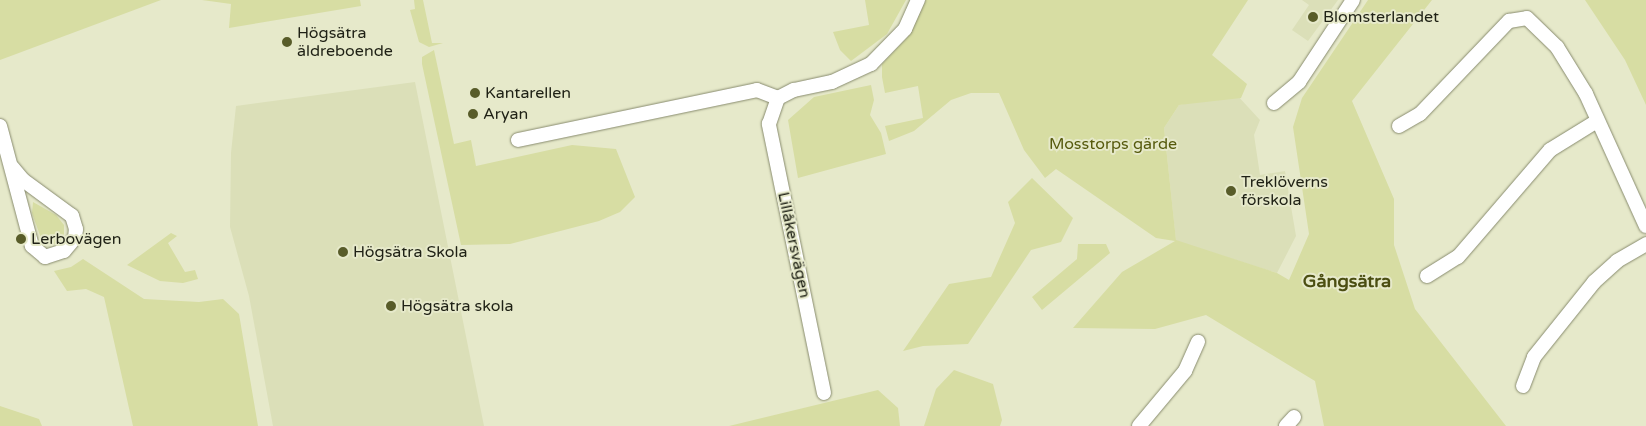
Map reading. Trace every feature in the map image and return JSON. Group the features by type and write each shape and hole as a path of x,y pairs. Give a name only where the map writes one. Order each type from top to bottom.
{"street":[{"path":"518,140 757,90 778,98 794,90 832,82 871,64 905,29 918,0"},
{"path":"1274,103 1299,82 1353,0"},
{"path":"1399,126 1420,114 1509,21 1521,17 1533,21 1557,47 1586,94 1646,226"},
{"name":"Lillåkersvägen","path":"778,98 769,124 824,393"},
{"path":"1427,276 1458,257 1550,150 1597,121"},
{"path":"1,133 32,246 44,257 64,251 75,238 76,229 72,216 23,180 12,168"},
{"path":"1523,386 1534,357 1594,282 1617,261 1646,244"},
{"path":"1139,426 1185,371 1198,342"}],"shaded area":[{"name":"Blomsterlandet","path":"1302,0 1338,0 1308,41 1292,30 1309,5"},
{"name":"Högsätra Skola","path":"415,82 484,426 273,426 249,296 230,227 231,153 236,106"},
{"name":"Treklöverns förskola","path":"1236,94 1260,120 1254,135 1260,175 1285,171 1296,236 1277,273 1176,241 1164,128 1179,105"}],"green space":[{"path":"0,0 161,0 0,60"},
{"path":"202,0 360,0 361,6 229,28 231,4"},
{"path":"414,0 423,0 432,43 443,43 429,47 419,42 410,10 415,9"},
{"path":"865,0 906,0 887,34 851,61 840,50 833,32 869,25"},
{"name":"Mosstorps gärde","path":"926,0 1248,0 1212,55 1247,84 1241,98 1179,105 1164,128 1176,240 1277,273 1289,280 1309,234 1293,127 1302,98 1368,0 1432,0 1352,101 1394,199 1394,245 1415,309 1506,426 1324,426 1315,381 1206,315 1155,329 1073,328 1122,272 1175,241 1156,238 1056,169 1045,178 1024,150 999,93 971,93 951,100 914,131 889,141 885,126 923,118 918,86 885,93 882,64 907,38"},
{"path":"1585,0 1646,0 1646,105 1625,60"},
{"path":"434,50 454,144 471,140 476,166 572,145 616,149 635,197 620,212 599,221 510,244 461,245 422,64 422,57"},
{"path":"871,85 874,100 870,115 881,133 886,154 798,178 788,120 814,97"},
{"path":"1032,178 1073,218 1061,242 1031,250 968,344 923,346 903,351 949,284 991,277 1015,223 1008,202"},
{"path":"33,202 56,215 64,225 64,235 59,243 49,245 42,241 32,213"},
{"path":"171,233 177,236 168,243 185,272 195,270 198,279 183,283 160,281 127,265"},
{"path":"1078,244 1106,244 1110,253 1042,310 1032,297 1077,259"},
{"path":"83,259 144,299 199,302 223,299 239,314 258,426 133,426 104,297 86,289 67,291 54,271 71,267"},
{"path":"954,370 993,384 1002,420 1000,426 924,426 936,389"},
{"path":"878,390 898,408 900,426 729,426"},
{"path":"0,406 39,419 42,426 0,426"}],"place":[{"name":"Blomsterlandet","path":"1313,17"},
{"name":"Högsätra äldreboende","path":"287,42"},
{"name":"Kantarellen","path":"475,93"},
{"name":"Aryan","path":"473,114"},
{"name":"Treklöverns förskola","path":"1231,191"},
{"name":"Lerbovägen","path":"21,239"},
{"name":"Högsätra Skola","path":"343,252"},
{"name":"Högsätra skola","path":"391,306"}],"district":[{"name":"Gångsätra","path":"1347,281"}]}
